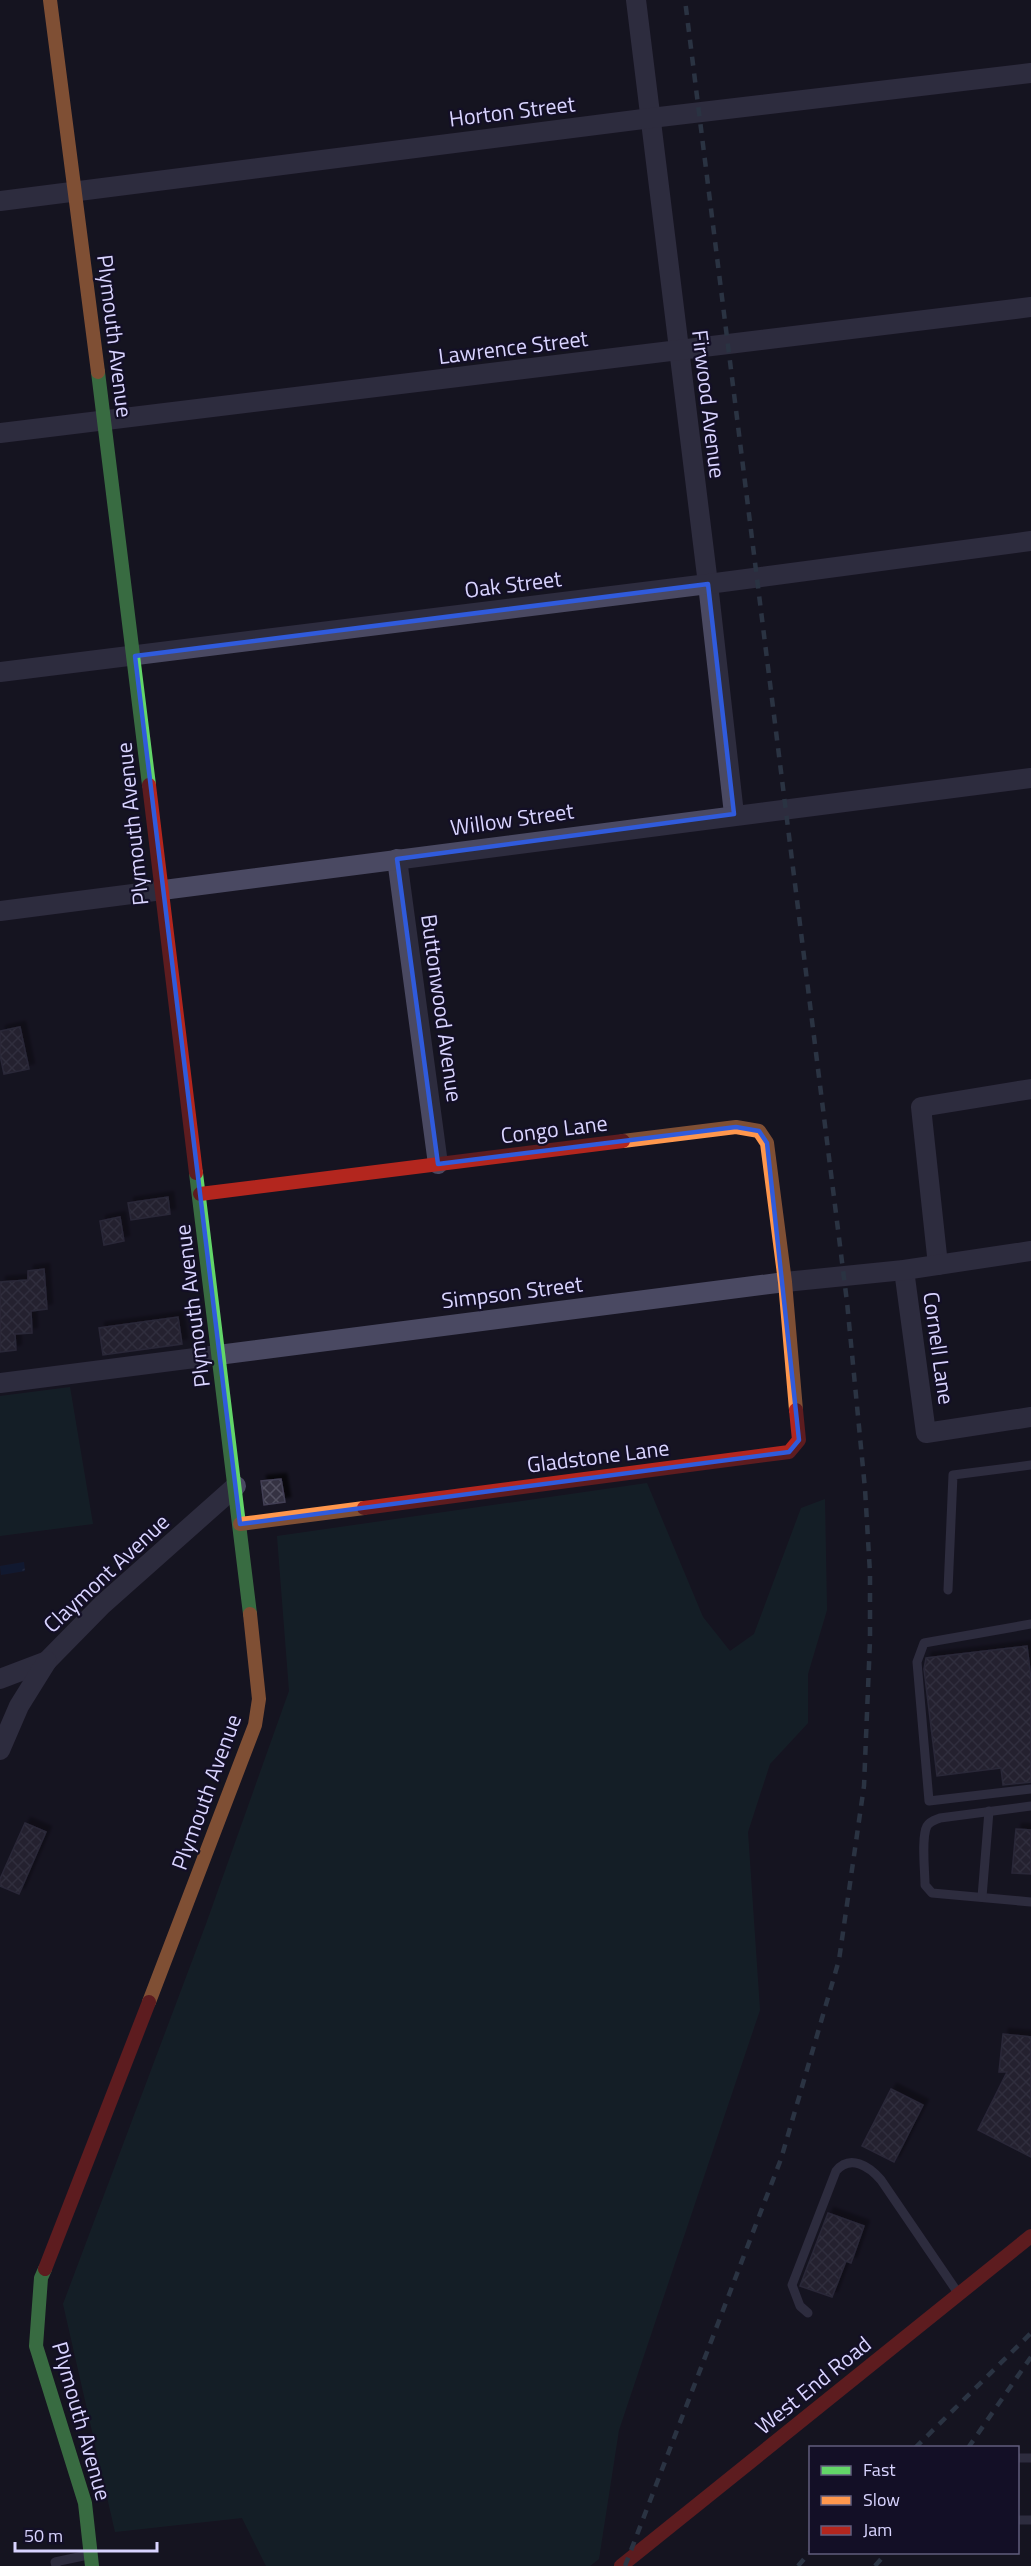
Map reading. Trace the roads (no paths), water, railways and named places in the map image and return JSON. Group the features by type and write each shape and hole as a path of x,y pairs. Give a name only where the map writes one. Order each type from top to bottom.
{"street":[{"name":"Plymouth Avenue","path":"50,0 135,656 160,890 236,1486 259,1699 255,1725 72,2202 40,2278 36,2346 85,2503 91,2560"},
{"name":"Firwood Avenue","path":"636,0 734,814"},
{"name":"Horton Street","path":"0,201 651,118 1031,73"},
{"name":"Lawrence Street","path":"0,433 1031,307"},
{"name":"Oak Street","path":"0,672 708,584 1031,541"},
{"name":"Willow Street","path":"0,911 1031,777"},
{"name":"Buttonwood Avenue","path":"397,859 438,1164"},
{"name":"Cornell Lane","path":"938,1265 921,1107 1031,1089"},
{"name":"Congo Lane","path":"200,1194 736,1127 759,1131 767,1143 784,1282"},
{"name":"Simpson Street","path":"0,1383 784,1282 904,1270 1031,1251"},
{"name":"Cornell Lane","path":"904,1270 926,1433 1031,1417"},
{"name":"Gladstone Lane","path":"240,1524 789,1452 799,1440 784,1282"},
{"name":"Claymont Avenue","path":"0,1679 47,1661 102,1605 236,1486"},
{"path":"0,1750 19,1706 47,1661"},
{"name":"West End Road","path":"621,2566 1031,2236"}],"lane":[{"path":"948,1590 953,1475 1031,1465"},
{"path":"1031,1625 924,1643 917,1662 929,1801 1031,1789"},
{"path":"1031,1806 940,1818 930,1822 926,1828 925,1885 932,1893 1031,1902"},
{"path":"982,1897 989,1811"},
{"path":"808,2313 800,2306 792,2285 832,2179 842,2165 851,2162 872,2170 906,2215 959,2294"},
{"path":"56,2566 55,2562 91,2560"}],"water":[{"path":"24,1562 25,1571 1,1575 0,1566"}],"railway":[{"path":"625,2566 781,2159 839,1960 864,1786 870,1640 870,1573 865,1489 847,1302 685,0"},
{"path":"917,2446 1031,2333"},
{"path":"969,2446 1031,2357"},
{"path":"798,2566 809,2553"},
{"path":"875,2566 885,2554"}]}
